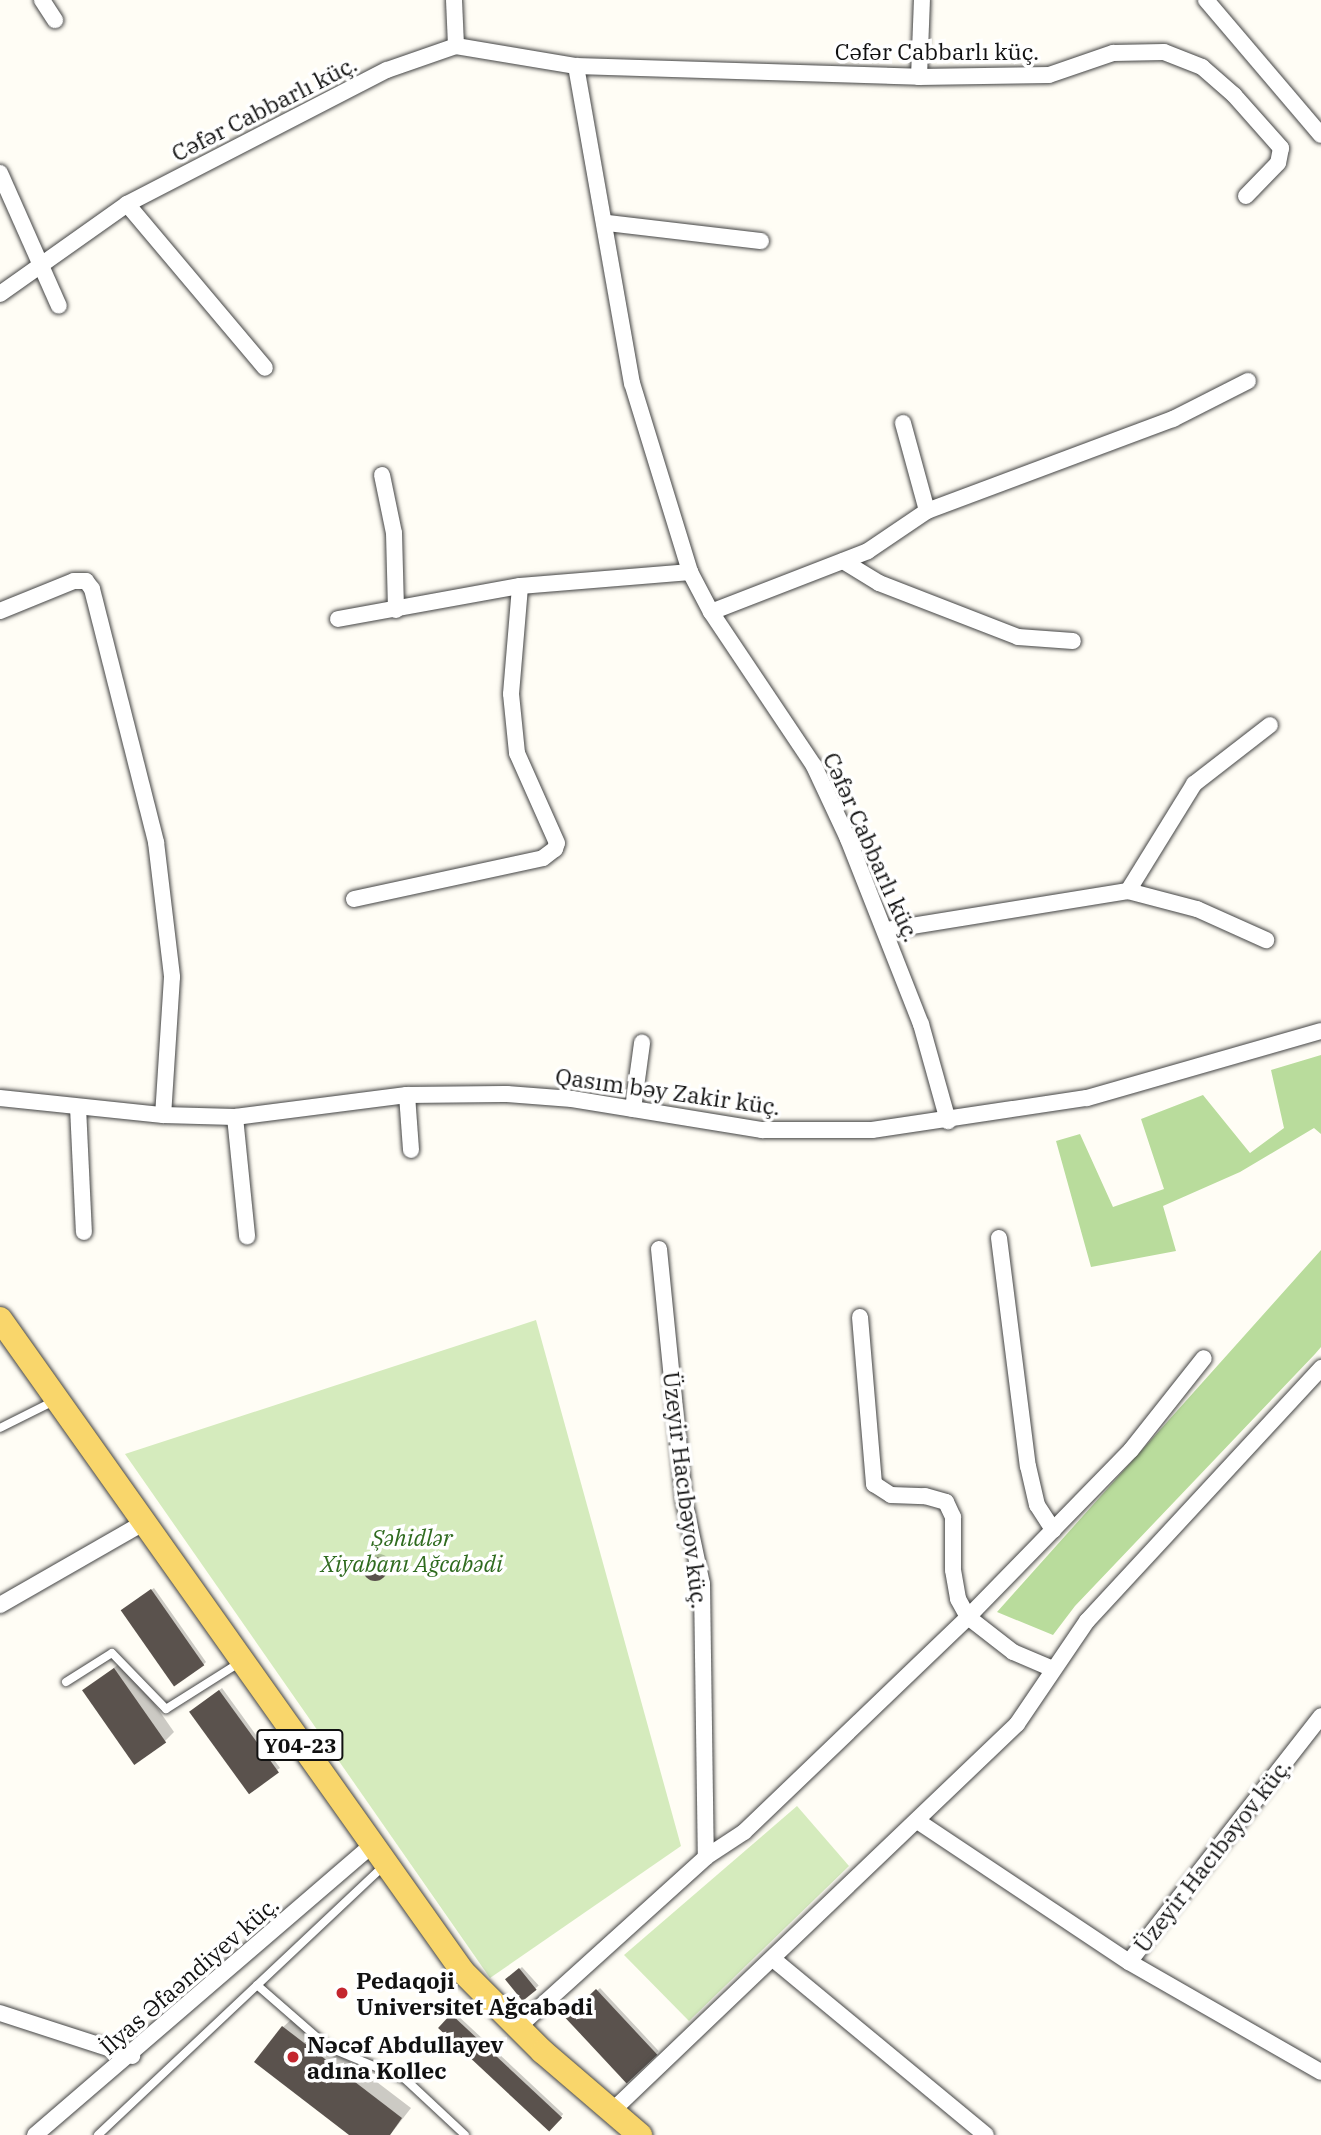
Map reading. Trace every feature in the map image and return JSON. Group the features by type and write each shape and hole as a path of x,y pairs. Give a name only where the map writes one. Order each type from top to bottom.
{"main road":[{"name":"Y04-23","path":"0,1319 378,1856 463,1972 517,2028 640,2135"}],"street":[{"path":"42,0 55,20"},
{"path":"454,0 456,46"},
{"path":"919,77 922,0"},
{"path":"1206,0 1321,135"},
{"name":"Cəfər Cabbarlı küç.","path":"0,294 41,268 127,204 387,70 456,46 576,66 919,77 1049,75 1114,53 1164,52 1202,67 1234,95 1281,148 1278,163 1246,196"},
{"name":"Cəfər Cabbarlı küç.","path":"576,66 607,223 632,383 690,572 711,612 814,766 887,930 921,1024 948,1121"},
{"path":"0,173 59,306"},
{"path":"127,204 265,368"},
{"path":"607,223 761,241"},
{"path":"711,612 844,561 927,511 1173,419 1248,382"},
{"path":"904,423 927,511"},
{"path":"382,475 394,534 396,610"},
{"path":"844,561 879,583 1018,637 1073,642"},
{"path":"338,619 520,586 690,572"},
{"path":"0,611 74,581 86,581 92,589 156,842 172,977 163,1115"},
{"path":"354,899 543,858 555,849 557,843 517,752 511,694 520,586"},
{"path":"1128,891 1194,784 1270,725"},
{"path":"887,930 1128,891 1197,909 1266,940"},
{"name":"Qasım bəy Zakir küç.","path":"0,1098 163,1115 235,1116 407,1095 507,1094 634,1109 762,1130 873,1130 948,1121 1087,1098 1321,1031"},
{"path":"634,1109 642,1043"},
{"path":"407,1095 411,1150"},
{"path":"78,1107 84,1233"},
{"path":"235,1116 247,1236"},
{"path":"999,1238 1028,1466 1037,1504 1053,1530"},
{"name":"Üzeyir Hacıbəyov küç.","path":"659,1249 684,1500 702,1584 706,1857"},
{"path":"860,1317 874,1483 891,1495 925,1496 946,1502 953,1517 954,1580 968,1617 1013,1652 1054,1669"},
{"path":"517,2028 706,1857 744,1832 968,1617 1131,1450 1204,1358"},
{"path":"611,2112 919,1822 1017,1724 1087,1621 1321,1368"},
{"path":"0,1605 143,1523"},
{"name":"Üzeyir Hacıbəyov küç.","path":"1129,1962 1321,1716"},
{"name":"Üzeyir Hacıbəyov küç.","path":"919,1822 1129,1962 1321,2073"},
{"name":"İlyas Əfaəndiyev küç.","path":"35,2135 378,1856"},
{"path":"773,1959 986,2135"},
{"path":"0,2013 132,2056"}],"lane":[{"path":"0,1428 56,1399"},
{"path":"66,1682 112,1653 166,1709 241,1662"},
{"path":"98,2135 257,1985 378,1856"},
{"path":"257,1985 328,2047 405,2079 465,2135"}],"green space":[{"path":"1321,1055 1321,1134 1314,1128 1240,1172 1163,1206 1176,1251 1091,1267 1056,1141 1080,1134 1113,1207 1164,1189 1141,1119 1203,1095 1250,1153 1284,1128 1271,1070"},
{"path":"1321,1250 1321,1347 1315,1354 1075,1606 1053,1635 997,1612"},
{"name":"Şəhidlər Xiyabanı Ağcabədi","path":"536,1320 681,1846 490,1978 125,1454"},
{"path":"797,1806 849,1866 689,2021 624,1955"}],"building":[{"path":"375,1557 386,1564 387,1569 380,1580 375,1581 364,1574 363,1569 370,1558"},
{"path":"151,1589 204,1665 174,1686 121,1610"},
{"path":"114,1668 166,1743 134,1765 82,1690"},
{"path":"219,1690 279,1773 249,1794 189,1712"},
{"path":"519,1968 537,1990 523,2001 505,1979"},
{"path":"596,1989 657,2055 627,2083 565,2018"},
{"path":"451,2014 562,2118 549,2132 438,2028"},
{"path":"282,2026 402,2118 390,2135 349,2135 254,2062"}],"place":[{"name":"Pedaqoji Universitet Ağcabədi","path":"342,1993"},
{"name":"Nəcəf Abdullayev adına Kollec","path":"293,2057"}]}
